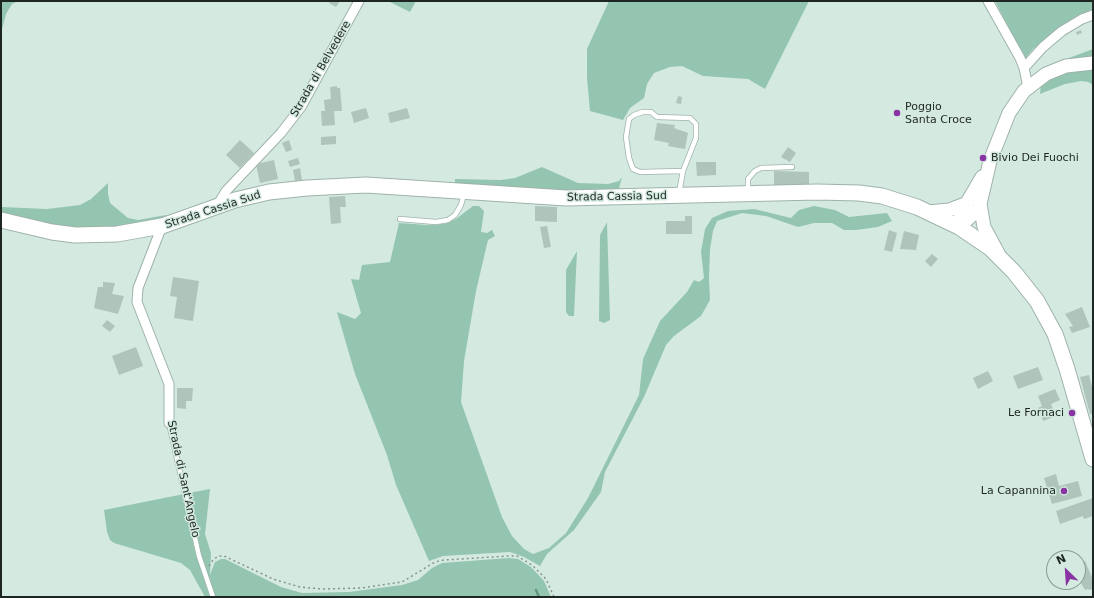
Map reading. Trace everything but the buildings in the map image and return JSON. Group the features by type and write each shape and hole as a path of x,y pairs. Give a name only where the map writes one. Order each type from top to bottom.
{"main road":[{"name":"Strada Cassia Sud","path":"1,220 52,232 89,236 125,233 162,226 216,207 264,193 307,188 366,185 566,198 858,193 894,199 959,226 1006,263 1037,301 1055,334 1067,369 1093,459"}],"street":[{"name":"Strada di Belvedere","path":"216,207 226,191 281,133 301,107 359,1"},
{"path":"988,1 1024,68 1028,87"},
{"path":"1024,68 1043,47 1062,31 1082,18 1093,15"},
{"path":"959,226 960,213 974,192 990,161 1009,113 1028,87 1040,78 1061,67 1093,63"},
{"path":"990,161 980,208 986,232 1006,263"},
{"path":"928,212 952,209 966,204"},
{"path":"959,226 980,208"},
{"name":"Strada di Sant'Angelo","path":"162,226 138,288 137,302 169,384 169,422"}],"lane":[{"path":"678,196 683,171 696,138 698,128 694,120 657,117 651,112 643,112 634,115 629,119 626,137 629,158 633,169 640,172 683,171"},
{"path":"748,194 748,179 755,171 760,168 792,167"},
{"path":"400,219 436,222 448,220 456,215 461,206 464,192"},
{"name":"Strada di Sant'Angelo","path":"169,422 187,494 197,548 213,597"}],"path":[{"path":"205,575 213,560 218,556 224,556 273,579 300,587 322,589 362,588 402,582 436,562 444,560 517,556 532,565 546,579 554,597"}],"green space":[{"path":"1,1 18,1 12,4 6,14 1,33"},
{"path":"388,1 416,1 410,12"},
{"path":"609,1 809,1 765,89 748,79 703,76 682,66 670,67 654,73 647,84 644,98 630,108 623,120 590,111 587,78 587,49"},
{"path":"995,1 1093,1 1093,9 1063,25 1033,49 1025,59"},
{"path":"1093,49 1093,58 1074,59 1042,68"},
{"path":"1093,68 1093,85 1088,82 1081,81 1065,84 1040,94 1041,82 1061,72"},
{"path":"542,167 578,183 608,184 619,181 622,177 618,192 455,185 455,179 501,180 515,178"},
{"path":"108,183 110,203 128,218 138,220 166,215 167,219 136,226 75,229 1,213 1,207 47,209 80,205 91,199"},
{"path":"473,206 479,206 484,211 481,232 487,233 492,230 495,236 488,240 476,291 464,361 461,402 502,517 512,536 524,549 533,554 549,548 566,533 588,498 639,395 643,359 660,321 687,292 694,280 699,282 704,278 701,252 705,229 712,218 728,211 754,209 791,218 799,210 814,206 835,210 849,217 887,213 892,221 878,227 844,230 832,223 814,223 798,227 766,216 742,213 717,221 713,231 710,249 710,300 701,316 674,336 666,345 644,397 605,472 601,492 574,530 547,554 540,566 524,557 510,552 443,556 429,561 396,485 387,455 355,374 337,312 355,319 361,313 351,279 359,280 362,265 390,262 399,223 427,225 444,224 456,219"},
{"path":"607,222 610,320 604,323 599,321 600,235"},
{"path":"577,251 574,316 569,316 566,312 566,270"},
{"path":"210,489 205,534 211,553 210,575 215,562 225,559 281,587 302,593 349,592 402,585 418,580 432,568 442,563 509,558 518,559 531,567 544,581 551,597 215,597 202,559 189,493"},
{"path":"184,494 194,547 210,597 205,597 190,570 181,563 114,543 110,540 107,532 104,510"}],"waterway":[{"path":"536,590 539,597"}],"place":[{"name":"Poggio Santa Croce","path":"897,113"},
{"name":"Bivio Dei Fuochi","path":"983,158"},
{"name":"Le Fornaci","path":"1072,413"},
{"name":"La Capannina","path":"1064,491"}]}
